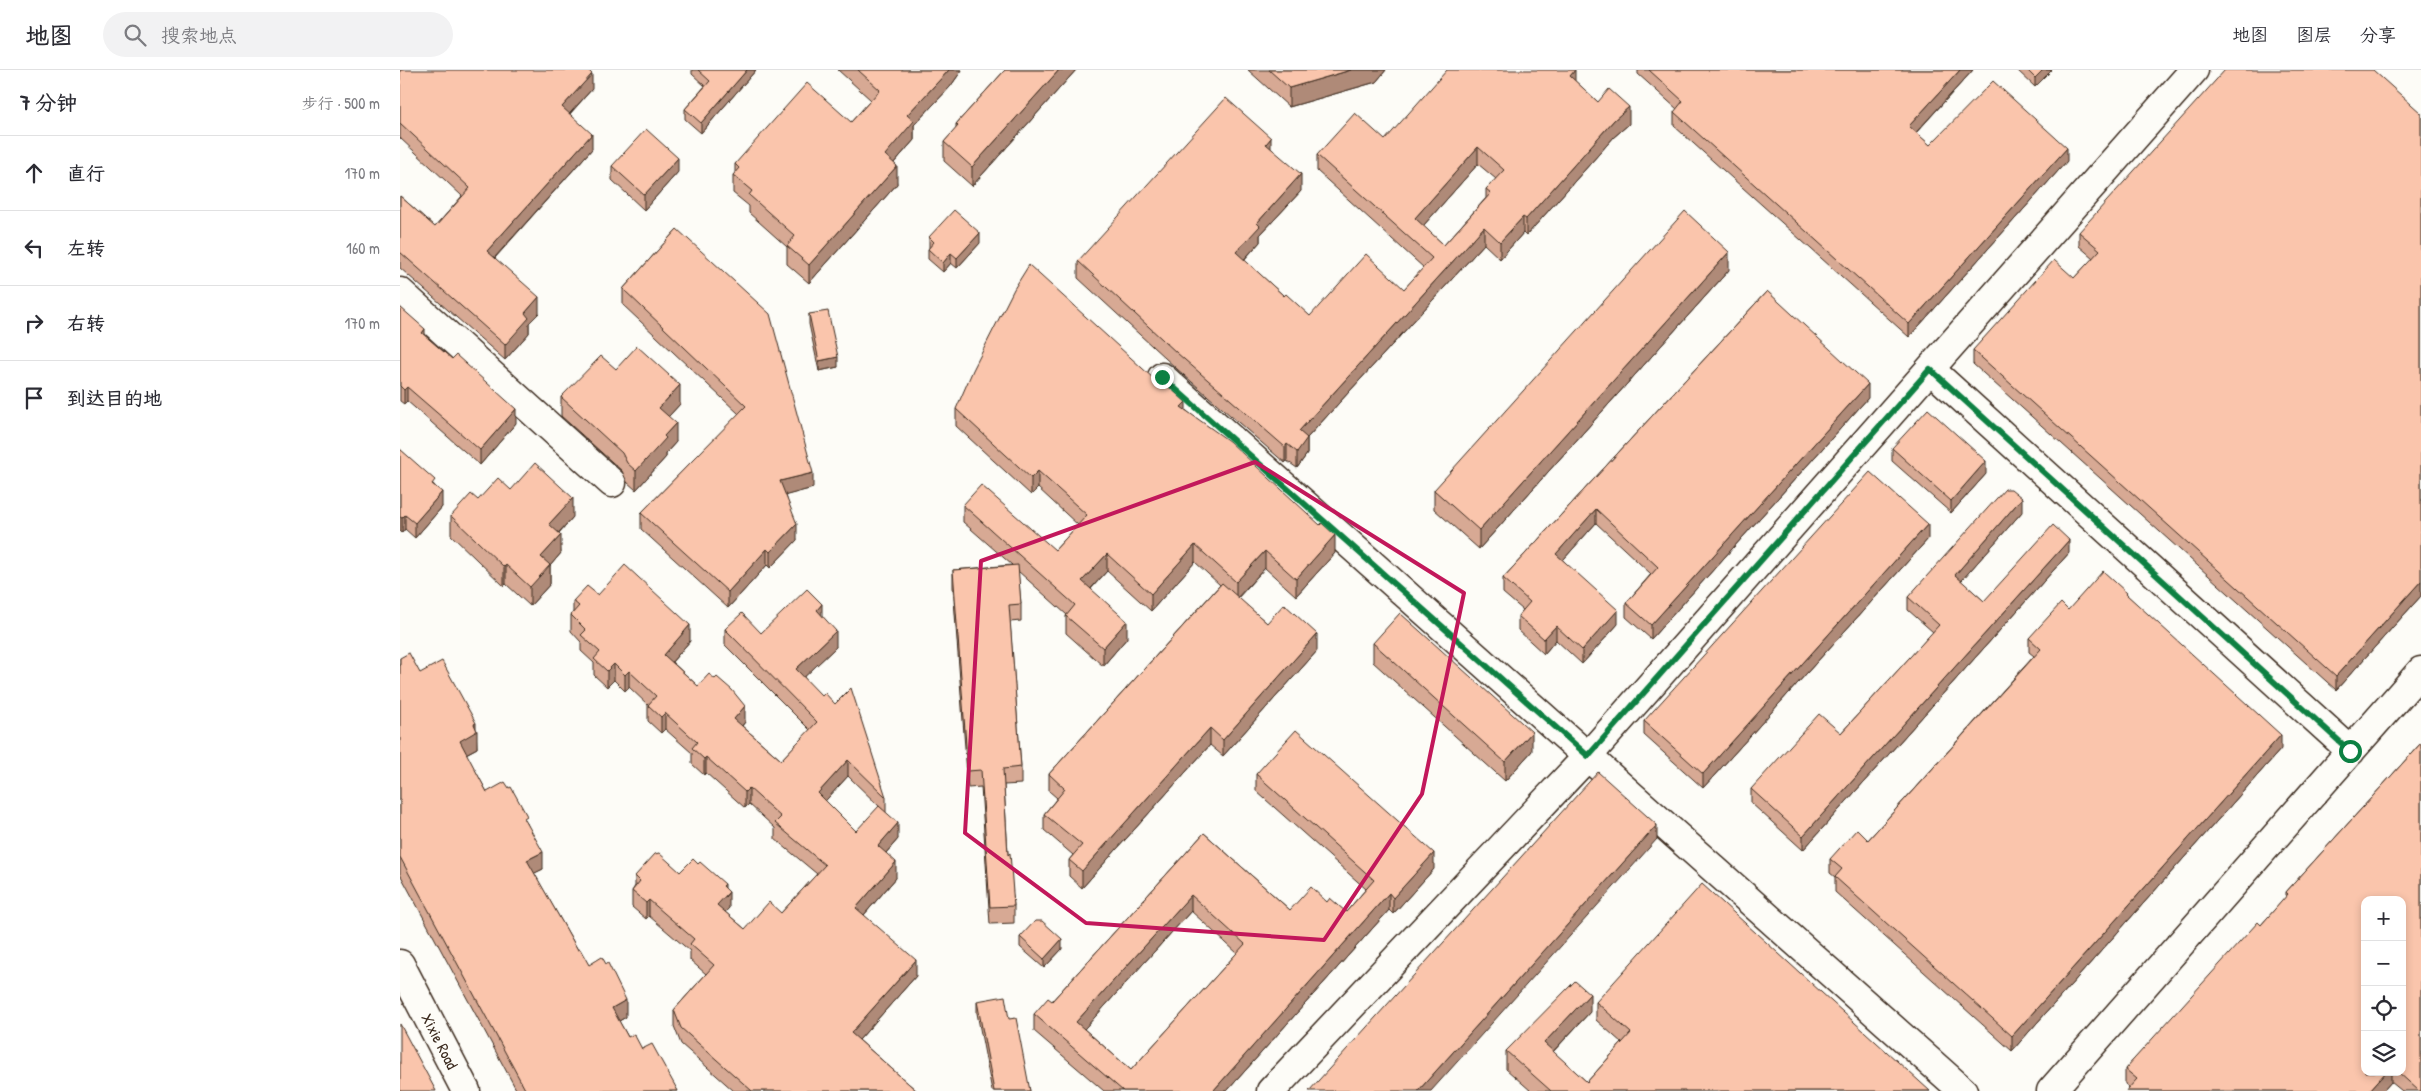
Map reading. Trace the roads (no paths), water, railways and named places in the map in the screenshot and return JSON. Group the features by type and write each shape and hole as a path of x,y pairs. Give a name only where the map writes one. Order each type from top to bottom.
{"street":[{"path":"1271,1091 1588,756 2194,70"},
{"path":"400,292 612,483"},
{"path":"1930,369 2350,751"},
{"path":"1162,377 1963,1091"},
{"path":"2052,1091 2421,671"},
{"name":"Xixie Road","path":"400,964 466,1091"}]}
